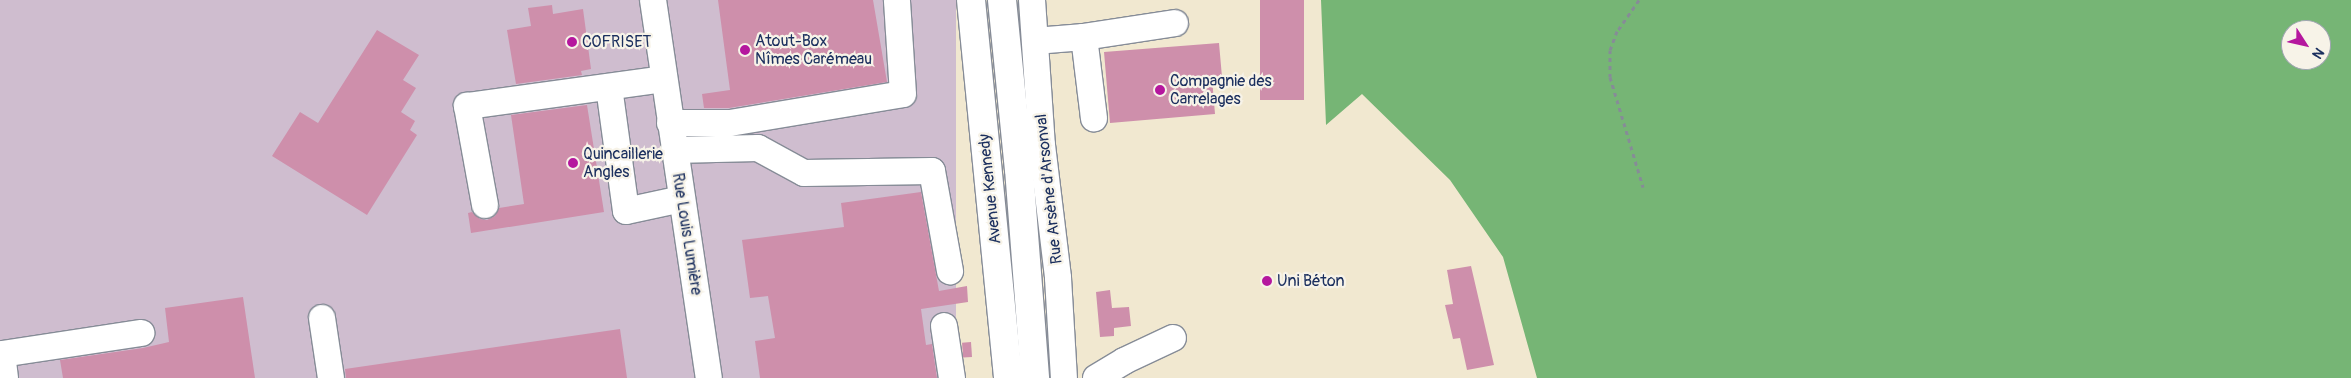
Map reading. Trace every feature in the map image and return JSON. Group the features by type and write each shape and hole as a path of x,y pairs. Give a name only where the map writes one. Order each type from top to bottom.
{"main road":[{"name":"Avenue Kennedy","path":"971,0 1008,378"},
{"name":"Avenue Kennedy","path":"1002,0 1019,169 1035,378"}],"street":[{"path":"670,123 730,123 903,94 897,0"},
{"name":"Rue Arsène d'Arsonval","path":"1032,0 1042,145 1058,278 1064,378"},
{"name":"Rue Louis Lumière","path":"660,3 664,79 709,378"},
{"path":"1035,41 1084,36 1174,22"},
{"path":"1084,36 1094,118"},
{"path":"485,206 468,106 664,79"},
{"path":"609,87 626,211 682,199"},
{"path":"674,150 758,148 804,173 932,171 950,271"},
{"path":"322,318 331,378"},
{"path":"944,326 952,378"},
{"path":"5,378 2,354 141,332"},
{"path":"1096,378 1124,361 1173,338"},
{"path":"1063,351 1083,364 1124,361"}],"path":[{"path":"1639,0 1617,31 1610,50 1610,78 1643,187"}],"shaded area":[{"path":"0,0 956,0 956,378 0,378"}],"green space":[{"path":"1321,0 2351,0 2351,378 1537,378 1503,257 1450,180 1362,94 1326,125"}],"building":[{"path":"718,0 873,0 887,82 729,108 704,108 702,94 730,90"},
{"path":"1260,0 1304,0 1304,100 1260,100"},
{"path":"552,5 553,14 583,9 591,69 581,71 582,75 516,84 507,30 531,26 528,8"},
{"path":"377,30 419,55 403,80 416,88 401,112 415,121 410,130 417,135 367,215 272,156 300,112 318,123"},
{"name":"Compagnie des Carrelages","path":"1219,43 1222,77 1212,78 1215,114 1110,123 1104,52"},
{"path":"587,105 604,212 471,233 468,213 472,212 480,219 487,220 495,216 499,208 524,204 511,115"},
{"path":"921,192 939,291 967,286 968,302 921,309 926,345 932,344 937,378 760,378 755,341 775,338 768,296 750,298 742,240 844,227 841,203"},
{"path":"1471,266 1494,365 1467,370 1460,338 1453,339 1445,305 1453,304 1447,270"},
{"path":"1110,290 1112,308 1129,307 1131,326 1114,328 1114,336 1100,337 1096,292"},
{"path":"243,297 255,378 63,378 60,360 143,348 169,342 165,308"},
{"path":"620,329 627,378 346,378 345,369"},
{"path":"971,342 972,357 963,358 962,343"}],"place":[{"name":"COFRISET","path":"572,42"},
{"name":"Atout-Box Nîmes Carémeau","path":"745,50"},
{"name":"Compagnie des Carrelages","path":"1160,90"},
{"name":"Quincaillerie Angles","path":"573,163"},
{"name":"Uni Béton","path":"1267,281"}]}
